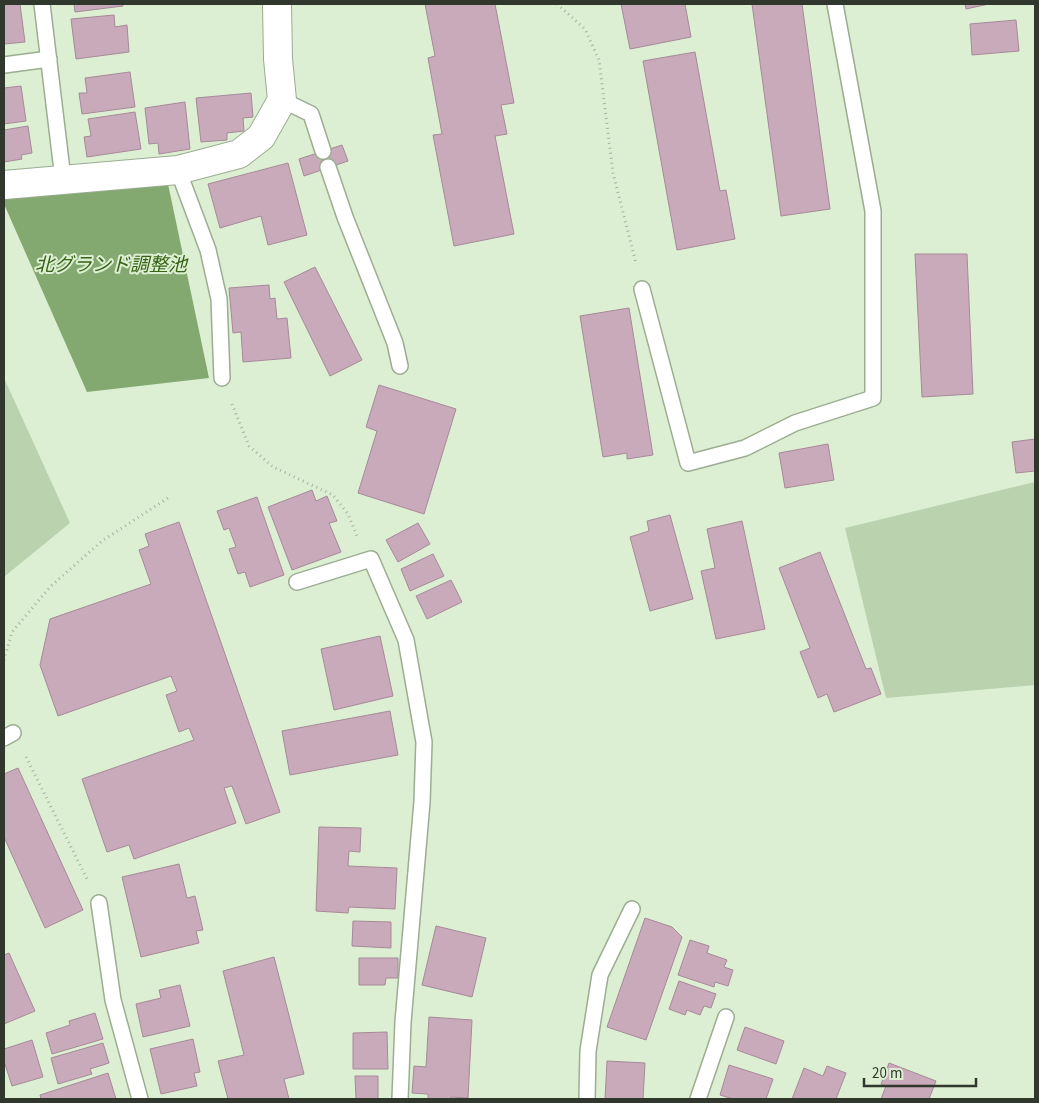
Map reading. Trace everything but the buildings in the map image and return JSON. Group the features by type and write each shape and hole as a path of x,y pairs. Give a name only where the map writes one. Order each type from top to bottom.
{"street":[{"path":"4,185 178,170 239,154 261,137 282,100 278,59 277,4"}],"lane":[{"path":"42,4 64,179"},
{"path":"642,289 688,463 745,448 795,423 873,398 873,211 835,4"},
{"path":"4,65 49,59"},
{"path":"282,100 312,114 323,151"},
{"path":"328,167 345,216 395,343 400,366"},
{"path":"178,170 208,250 214,274 219,299 222,378"},
{"path":"297,582 371,559 406,640 424,742 422,802 403,1022 400,1099"},
{"path":"99,903 113,1000 140,1099"},
{"path":"587,1099 588,1051 600,975 632,909"},
{"path":"698,1099 726,1016"}],"path":[{"path":"556,4 585,29 599,60 613,173 642,289"},
{"path":"222,378 249,446 273,467 333,495 348,514 363,552 371,559"},
{"path":"4,660 12,632 51,586 102,541 168,498"},
{"path":"8,735 99,903"}],"shaded area":[{"path":"4,378 70,523 5,576 4,581"},
{"path":"1035,482 1035,685 886,698 845,528"}],"water":[{"name":"北グランド調整池","path":"168,184 209,378 87,392 4,204 4,198"}]}
